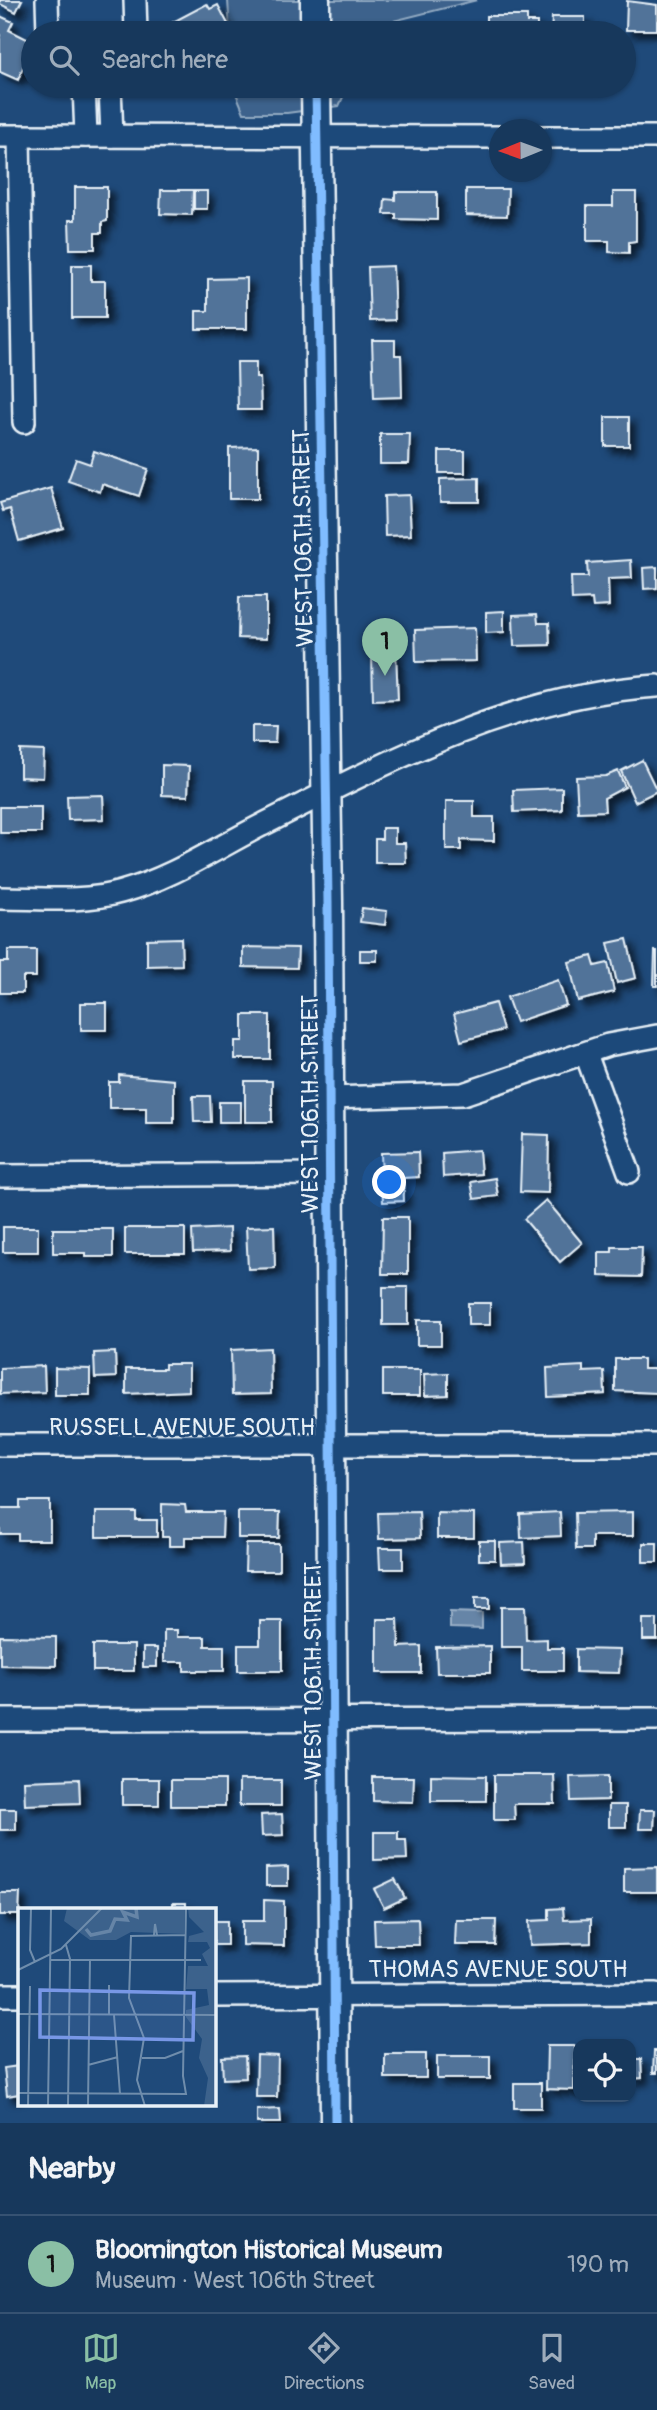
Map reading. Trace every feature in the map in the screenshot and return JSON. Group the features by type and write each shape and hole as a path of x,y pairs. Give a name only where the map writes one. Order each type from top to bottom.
{"street":[{"path":"47,0 48,21"},
{"path":"135,0 136,21"},
{"path":"315,0 315,21"},
{"path":"84,98 86,136"},
{"path":"110,98 112,136"},
{"name":"WEST 106TH STREET","path":"316,98 329,1098 335,2123"},
{"path":"24,422 10,136 489,137"},
{"path":"552,137 657,137"},
{"path":"0,898 88,899 154,882 326,793 446,736 508,714 571,698 657,685"},
{"path":"329,1098 463,1094 608,1045 657,1036"},
{"path":"586,1054 629,1172"},
{"path":"0,1176 329,1174"},
{"name":"RUSSELL AVENUE SOUTH","path":"0,1445 657,1445"},
{"path":"0,1720 657,1719"},
{"name":"THOMAS AVENUE SOUTH","path":"215,1996 657,1994"},
{"path":"0,1995 18,1996"}],"shaded area":[{"path":"228,0 477,0 393,21 229,21"},
{"path":"238,98 343,98 339,106 287,113 244,113"},
{"path":"450,1612 482,1613 482,1629 450,1628"}],"building":[{"path":"0,0 22,0 16,12 0,4"},
{"path":"627,1 657,5 657,30 636,30 636,21 626,21"},
{"path":"207,4 210,9 218,5 226,21 175,21"},
{"path":"0,16 13,22 9,30 21,36 21,72 18,80 0,72"},
{"path":"486,16 527,16 527,21 486,21"},
{"path":"552,17 585,17 585,21 552,21"},
{"path":"75,187 107,187 107,221 102,222 102,233 95,233 95,249 70,249 69,220 75,220"},
{"path":"466,189 508,189 507,216 466,215"},
{"path":"161,190 193,190 192,215 160,214"},
{"path":"194,191 207,191 207,209 194,209"},
{"path":"395,192 437,192 437,220 396,219 396,214 384,214 385,199 395,200"},
{"path":"613,192 636,192 636,241 629,242 629,253 609,252 609,241 587,241 587,206 613,206"},
{"path":"72,265 91,265 91,281 105,281 105,318 72,318"},
{"path":"393,266 395,320 370,321 368,267"},
{"path":"247,278 247,329 196,329 196,311 208,311 208,279"},
{"path":"372,340 395,340 395,355 401,355 402,397 374,398"},
{"path":"237,362 256,362 256,378 260,378 261,410 238,410"},
{"path":"605,417 629,417 629,446 605,446"},
{"path":"380,434 410,434 409,464 380,464"},
{"path":"258,447 258,499 229,499 229,448"},
{"path":"94,451 148,469 139,496 102,484 100,492 68,481 76,459 90,464"},
{"path":"439,451 465,451 465,473 439,473"},
{"path":"479,478 479,502 440,502 440,479"},
{"path":"51,488 63,528 19,541 10,509 3,511 0,503"},
{"path":"409,495 411,535 385,536 384,496"},
{"path":"631,560 632,578 608,579 609,606 593,607 592,599 572,600 571,577 588,577 587,563"},
{"path":"657,567 657,588 644,589 643,568"},
{"path":"239,597 266,597 266,639 238,638"},
{"path":"504,611 504,632 486,633 486,612"},
{"path":"537,614 538,623 549,623 550,645 514,646 513,615"},
{"path":"475,628 476,661 416,662 415,630"},
{"path":"372,653 396,653 398,699 373,700"},
{"path":"252,726 276,726 275,743 252,743"},
{"path":"20,750 44,751 43,778 20,777"},
{"path":"642,760 657,791 635,802 621,771"},
{"path":"162,765 189,766 188,796 162,795"},
{"path":"618,771 625,787 604,798 605,811 578,812 576,777 606,776"},
{"path":"562,788 562,810 514,812 513,790"},
{"path":"103,795 104,819 68,820 67,796"},
{"path":"446,801 474,801 474,817 494,817 494,841 461,840 461,850 446,850"},
{"path":"0,807 41,807 41,833 0,833"},
{"path":"382,828 395,828 395,843 405,843 406,863 375,863 375,839 382,839"},
{"path":"362,908 387,911 385,925 360,922"},
{"path":"181,938 182,965 147,966 147,939"},
{"path":"627,939 636,978 617,983 608,943"},
{"path":"243,947 298,948 297,968 243,967"},
{"path":"8,950 36,950 36,977 23,977 23,993 0,993 0,962 8,962"},
{"path":"360,950 377,950 377,961 360,961"},
{"path":"657,951 657,986 654,986"},
{"path":"592,956 595,966 608,963 614,992 578,1001 569,962"},
{"path":"558,980 566,1005 516,1022 507,997"},
{"path":"81,1003 107,1003 107,1030 81,1030"},
{"path":"495,1003 503,1030 461,1041 454,1014"},
{"path":"243,1015 270,1015 270,1059 235,1059 235,1041 243,1041"},
{"path":"119,1075 174,1080 174,1123 146,1123 146,1108 109,1108 109,1082 119,1082"},
{"path":"245,1081 272,1081 272,1122 245,1122"},
{"path":"193,1096 210,1096 211,1122 194,1122"},
{"path":"219,1102 241,1102 241,1122 219,1122"},
{"path":"522,1134 549,1135 548,1193 520,1192"},
{"path":"479,1150 481,1174 443,1177 442,1153"},
{"path":"418,1152 419,1177 403,1178 404,1201 383,1202 381,1153"},
{"path":"495,1178 498,1196 474,1199 471,1182"},
{"path":"546,1200 582,1243 560,1262 524,1219"},
{"path":"383,1217 408,1217 408,1274 382,1274"},
{"path":"274,1226 275,1268 248,1269 246,1227"},
{"path":"3,1227 38,1227 38,1252 3,1252"},
{"path":"125,1228 185,1228 185,1254 125,1254"},
{"path":"229,1228 230,1251 193,1252 192,1230"},
{"path":"53,1229 113,1229 113,1257 86,1257 86,1253 53,1253"},
{"path":"612,1247 642,1247 641,1277 599,1276 599,1252 612,1252"},
{"path":"383,1287 408,1287 408,1325 383,1325"},
{"path":"468,1303 490,1303 490,1325 468,1325"},
{"path":"417,1320 441,1320 441,1345 417,1345"},
{"path":"270,1348 271,1394 232,1395 231,1350"},
{"path":"115,1352 116,1377 95,1378 94,1353"},
{"path":"615,1359 643,1359 643,1369 657,1369 657,1393 615,1391"},
{"path":"165,1364 189,1364 189,1391 126,1394 126,1369 165,1369"},
{"path":"44,1366 45,1392 0,1394 0,1368"},
{"path":"583,1366 583,1372 604,1371 605,1394 548,1397 547,1368"},
{"path":"55,1368 90,1369 90,1395 55,1395"},
{"path":"383,1370 420,1370 420,1396 383,1396"},
{"path":"448,1373 448,1395 425,1396 424,1374"},
{"path":"20,1501 50,1501 50,1540 18,1540 18,1534 0,1534 0,1508 20,1508"},
{"path":"162,1504 185,1505 186,1512 223,1512 222,1537 185,1537 185,1546 169,1546 169,1537 162,1537"},
{"path":"96,1512 136,1512 136,1520 157,1520 157,1537 96,1537"},
{"path":"238,1512 280,1512 279,1538 238,1538"},
{"path":"419,1512 420,1538 379,1539 378,1513"},
{"path":"560,1512 561,1536 521,1538 520,1514"},
{"path":"633,1512 633,1536 592,1536 592,1549 576,1549 575,1513"},
{"path":"437,1513 474,1514 474,1538 437,1538"},
{"path":"479,1541 495,1541 495,1560 479,1560"},
{"path":"524,1542 525,1563 501,1564 500,1543"},
{"path":"643,1543 657,1543 657,1562 643,1562"},
{"path":"246,1544 279,1544 279,1571 245,1571"},
{"path":"379,1548 403,1548 403,1569 380,1569"},
{"path":"475,1598 489,1598 489,1609 475,1609"},
{"path":"501,1607 525,1607 526,1640 547,1639 547,1648 563,1648 563,1671 522,1671 522,1647 501,1647"},
{"path":"377,1619 398,1619 399,1647 421,1646 421,1673 377,1673"},
{"path":"643,1619 657,1619 657,1640 643,1640"},
{"path":"260,1621 282,1621 282,1671 238,1671 238,1645 260,1645"},
{"path":"164,1630 177,1630 177,1637 205,1637 205,1646 224,1646 224,1671 184,1671 184,1662 164,1662"},
{"path":"0,1636 56,1637 56,1666 0,1665"},
{"path":"93,1645 134,1645 134,1671 93,1671"},
{"path":"490,1646 490,1673 437,1673 436,1647"},
{"path":"143,1648 157,1648 157,1667 143,1667"},
{"path":"576,1649 620,1650 619,1673 576,1672"},
{"path":"431,1775 486,1776 486,1801 431,1801"},
{"path":"494,1775 554,1775 555,1804 514,1804 515,1820 494,1820"},
{"path":"608,1776 608,1800 571,1801 570,1777"},
{"path":"373,1777 414,1777 413,1802 373,1801"},
{"path":"79,1779 80,1803 25,1805 24,1781"},
{"path":"122,1779 159,1779 159,1805 122,1805"},
{"path":"171,1780 225,1780 225,1806 171,1806"},
{"path":"239,1780 281,1780 281,1806 239,1806"},
{"path":"609,1805 626,1805 626,1827 609,1827"},
{"path":"0,1809 16,1809 16,1830 0,1830"},
{"path":"640,1810 655,1810 654,1829 639,1829"},
{"path":"282,1814 283,1835 262,1836 261,1815"},
{"path":"374,1832 398,1832 398,1840 406,1840 407,1859 374,1860"},
{"path":"288,1867 288,1886 266,1886 266,1868"},
{"path":"657,1867 657,1892 624,1892 624,1868"},
{"path":"395,1879 405,1898 384,1908 374,1889"},
{"path":"0,1893 20,1893 18,1915 0,1915"},
{"path":"264,1900 284,1901 284,1946 242,1945 242,1921 264,1921"},
{"path":"173,1903 186,1903 186,1908 173,1908"},
{"path":"563,1908 564,1920 591,1919 591,1943 530,1945 529,1921 549,1920 549,1909"},
{"path":"418,1919 419,1945 375,1945 374,1920"},
{"path":"456,1920 496,1920 495,1945 455,1945"},
{"path":"215,1921 227,1921 227,1945 215,1945"},
{"path":"547,2046 573,2046 573,2090 546,2089"},
{"path":"654,2051 657,2051 657,2073 653,2073"},
{"path":"385,2054 426,2054 426,2078 385,2078"},
{"path":"257,2055 278,2056 277,2097 256,2097"},
{"path":"245,2056 246,2078 223,2079 222,2057"},
{"path":"437,2056 490,2056 490,2079 437,2079"},
{"path":"636,2059 641,2059 642,2078 636,2079"},
{"path":"18,2066 18,2094 7,2096 4,2068"},
{"path":"514,2083 541,2083 541,2108 514,2108"},
{"path":"280,2109 281,2123 257,2123 257,2110"}],"cycle path":[{"path":"316,98 328,902 335,2123"}],"place":[{"name":"Bloomington Historical Museum","path":"385,676"}]}
